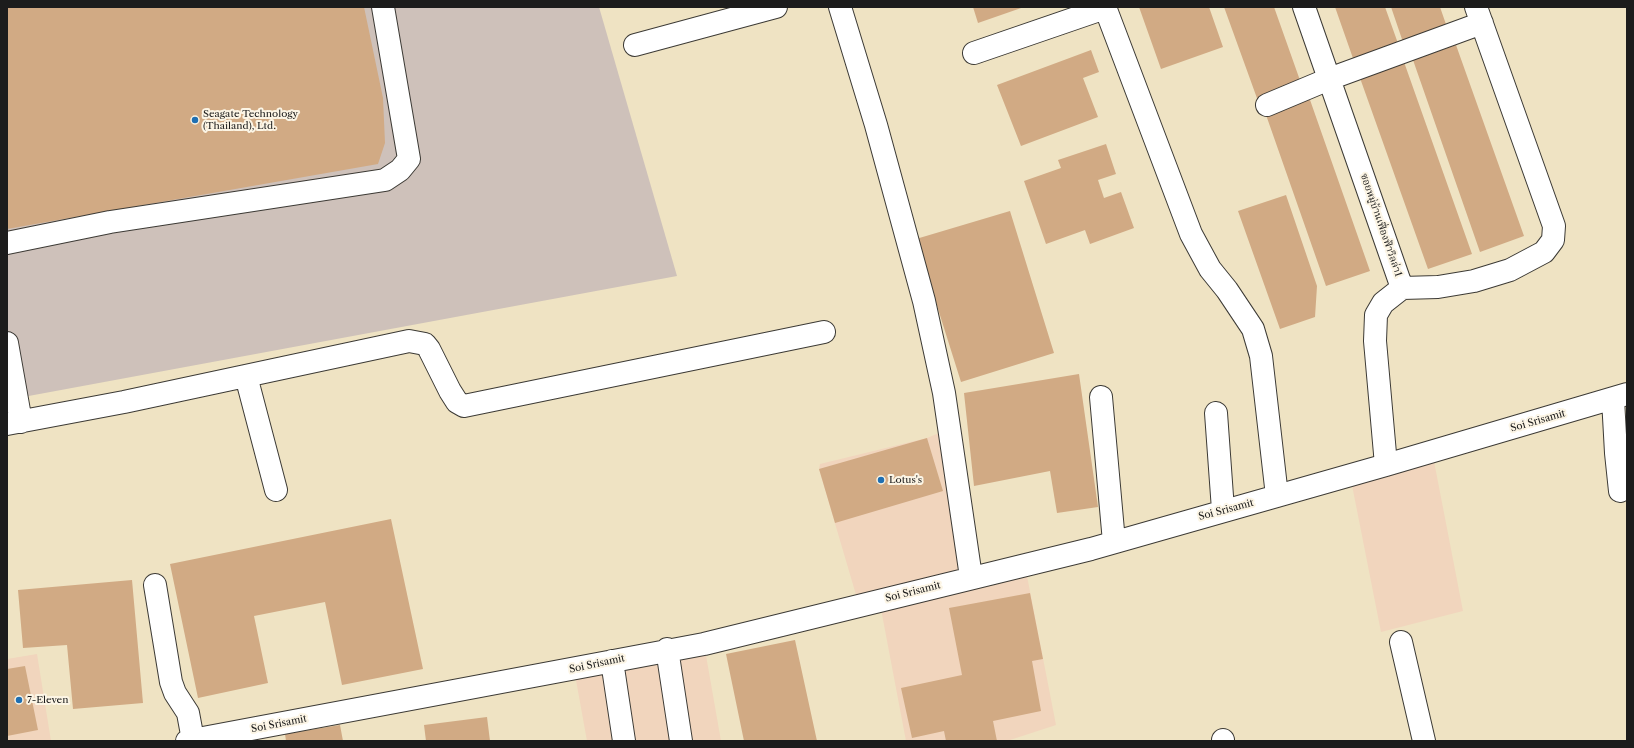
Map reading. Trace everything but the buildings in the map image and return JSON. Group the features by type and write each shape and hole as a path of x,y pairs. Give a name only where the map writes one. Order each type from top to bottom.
{"street":[{"path":"7,244 110,222 385,180 400,170 409,159 383,7"},
{"path":"635,45 776,7"},
{"path":"840,7 876,125 924,301 944,393 971,577"},
{"path":"974,53 1105,7 1191,234 1210,269 1235,300 1253,328 1262,356 1277,496"},
{"name":"ซอยหมู่บ้านเฟื่องฟ้าวิลล่า1","path":"1304,7 1402,288 1383,303 1376,315 1375,341 1386,465"},
{"path":"1267,105 1330,80 1479,15 1554,226 1553,240 1544,252 1510,270 1466,282 1438,287 1402,288"},
{"path":"7,344 14,423 124,402 409,341 425,344 430,349 450,391 457,402 464,406 824,332"},
{"path":"246,376 276,490"},
{"path":"1101,396 1114,542"},
{"path":"1620,397 1616,453 1620,491"},
{"name":"Soi Srisamit","path":"190,740 667,649 704,644 1114,542 1620,397"},
{"path":"1216,413 1223,510"},
{"path":"154,585 171,682 175,693 188,713 190,740"},
{"path":"1401,642 1424,741"},
{"path":"667,649 681,741"},
{"path":"612,660 624,741"}],"shaded area":[{"path":"7,7 599,7 677,276 7,400"},
{"path":"944,431 971,577 859,605 819,469 820,464 927,438"},
{"path":"1432,451 1463,611 1381,632 1350,475"},
{"path":"1027,576 1056,725 1007,741 906,741 881,609"},
{"path":"704,644 721,741 587,741 574,669"},
{"path":"37,654 51,741 7,741 7,659"}],"place":[{"name":"Seagate Technology (Thailand), Ltd.","path":"195,120"},
{"name":"Lotus's","path":"881,480"},
{"name":"7-Eleven","path":"19,700"}]}
